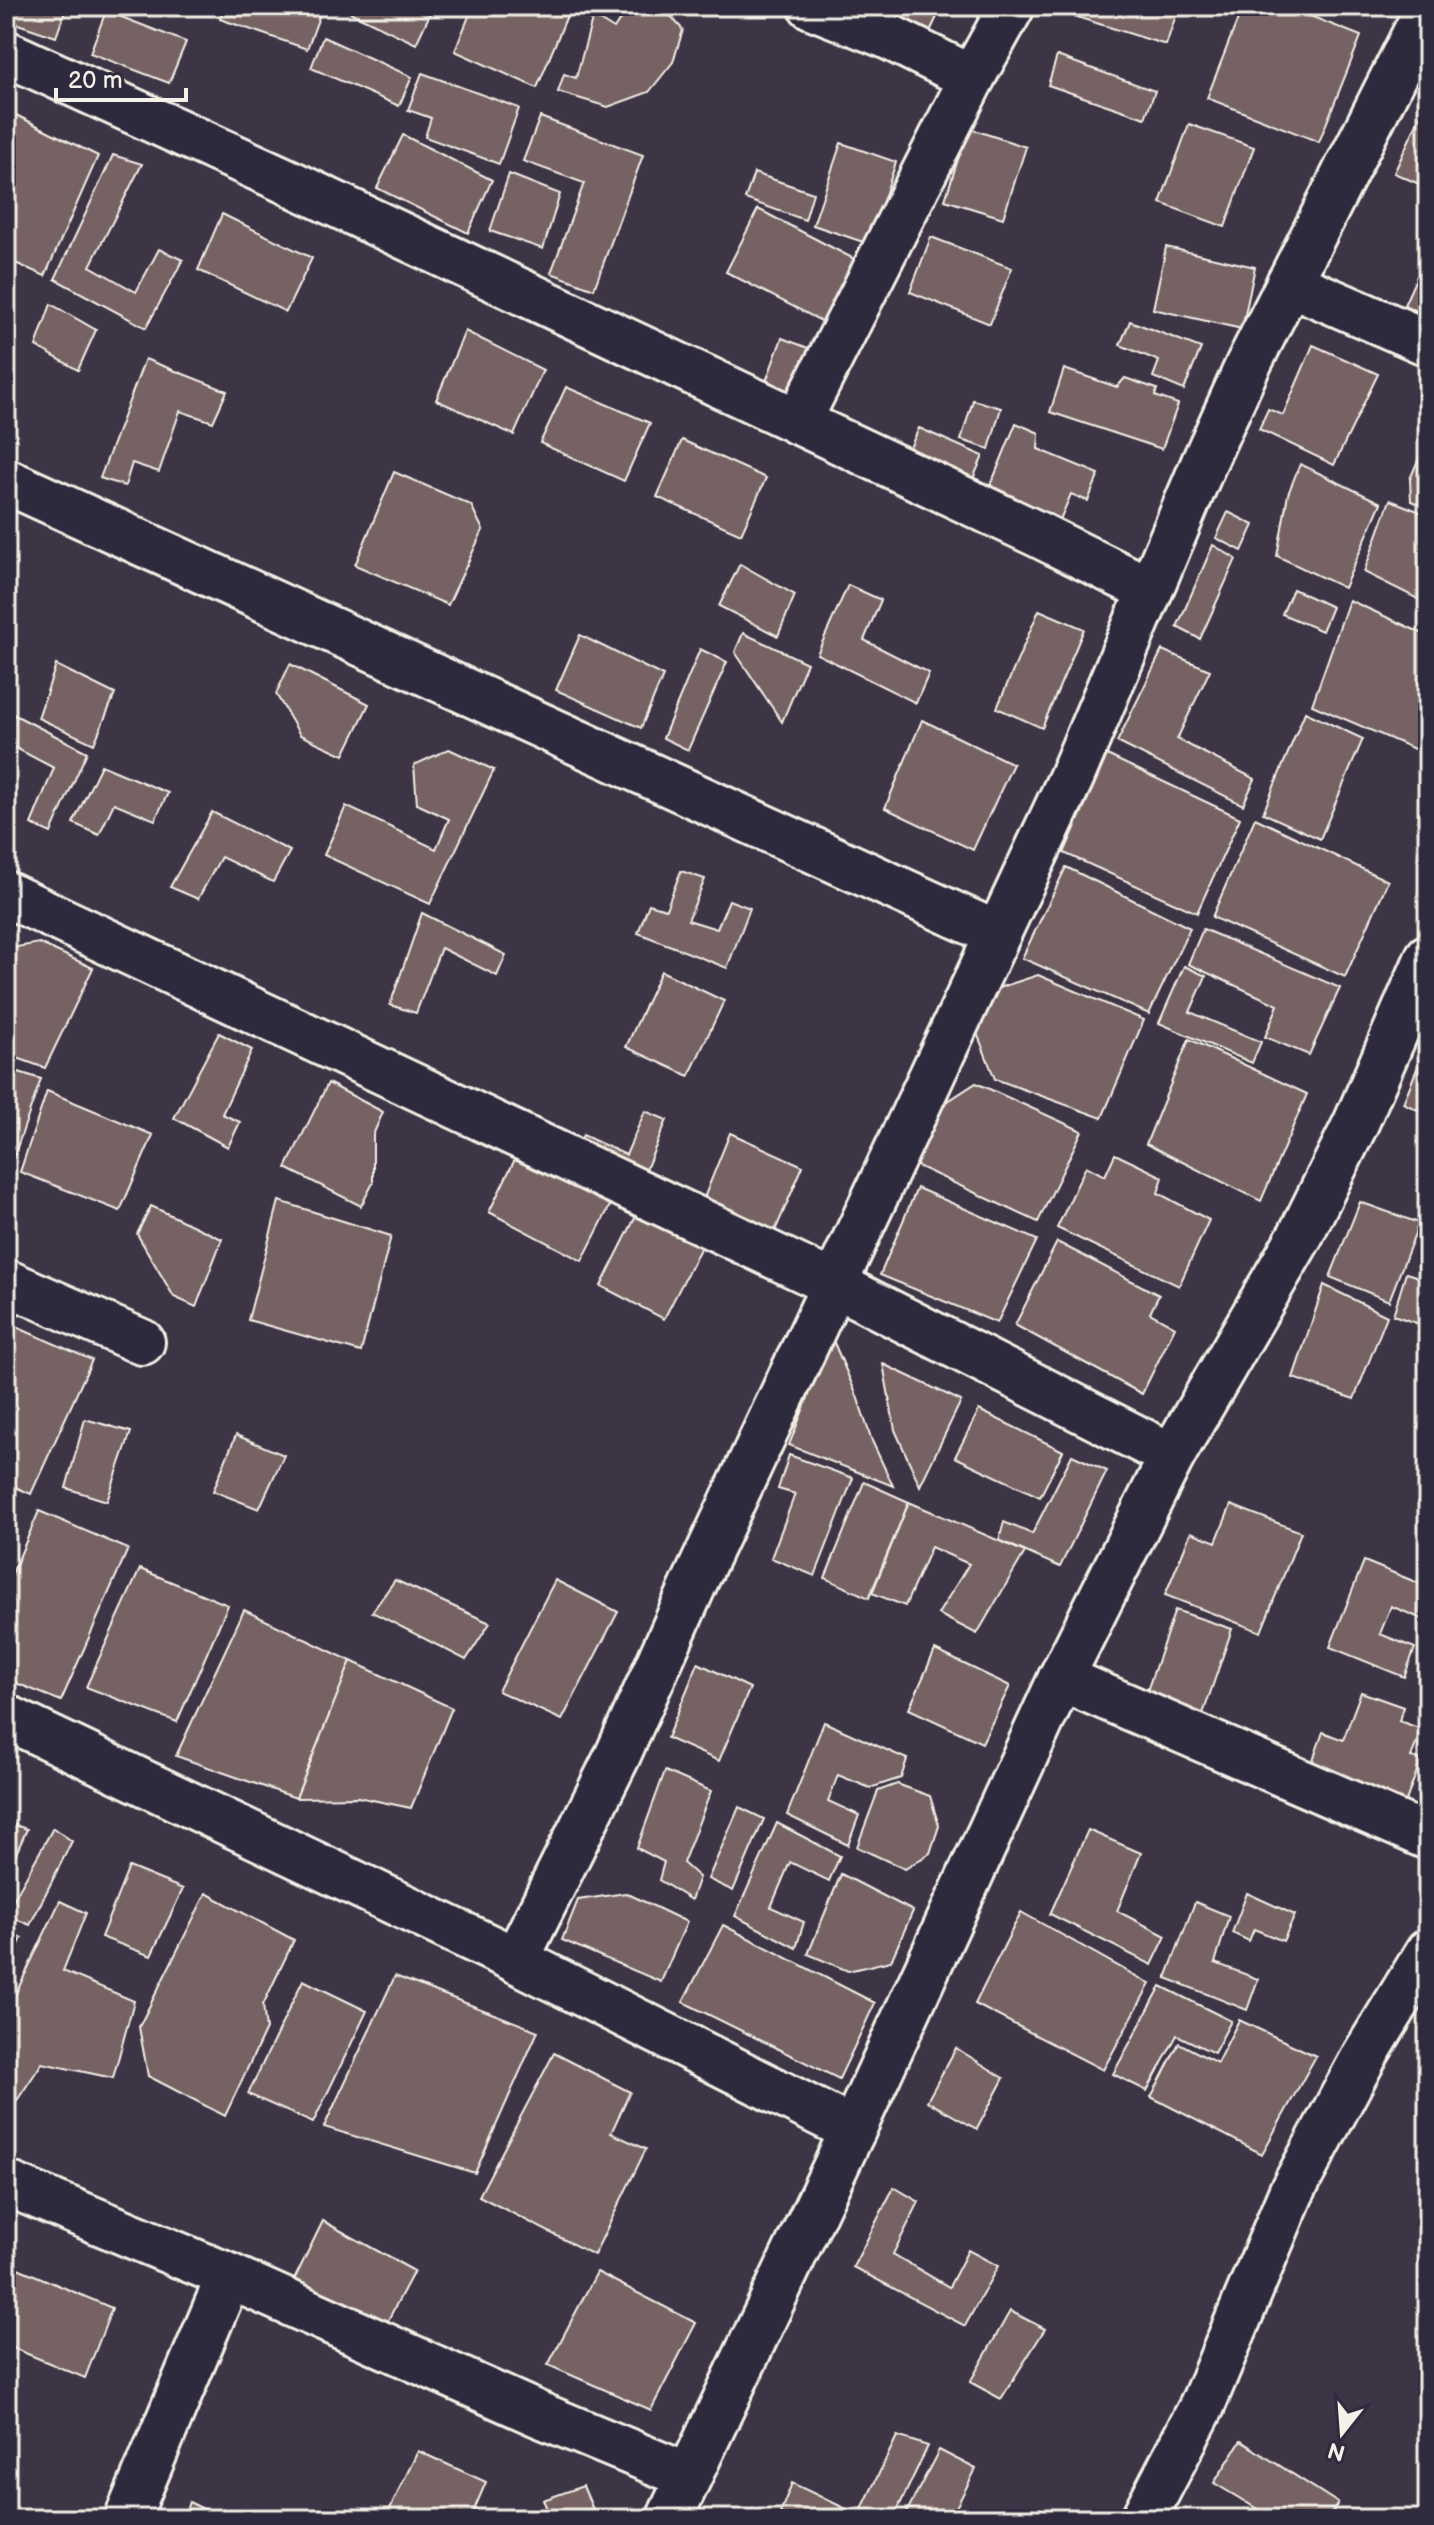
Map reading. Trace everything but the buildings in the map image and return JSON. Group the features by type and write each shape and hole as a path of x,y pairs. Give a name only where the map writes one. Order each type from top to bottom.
{"street":[{"path":"811,6 898,41 972,78"},
{"path":"798,422 972,78 1012,6"},
{"path":"516,1960 617,1757 700,1570 1071,778 1205,460 1289,283 1428,8"},
{"path":"6,53 296,185 1150,590"},
{"path":"1289,283 1428,343"},
{"path":"6,481 997,934"},
{"path":"6,894 834,1284 1172,1456"},
{"path":"669,2519 853,2130 1061,1678 1172,1456 1301,1234 1356,1123 1428,957"},
{"path":"6,1282 142,1342"},
{"path":"1061,1678 1428,1837"},
{"path":"6,1717 516,1960 853,2130"},
{"path":"1143,2519 1202,2406 1291,2193 1365,2055 1428,1952"},
{"path":"6,2183 229,2276 538,2414 688,2476"},
{"path":"127,2519 229,2276"}]}
